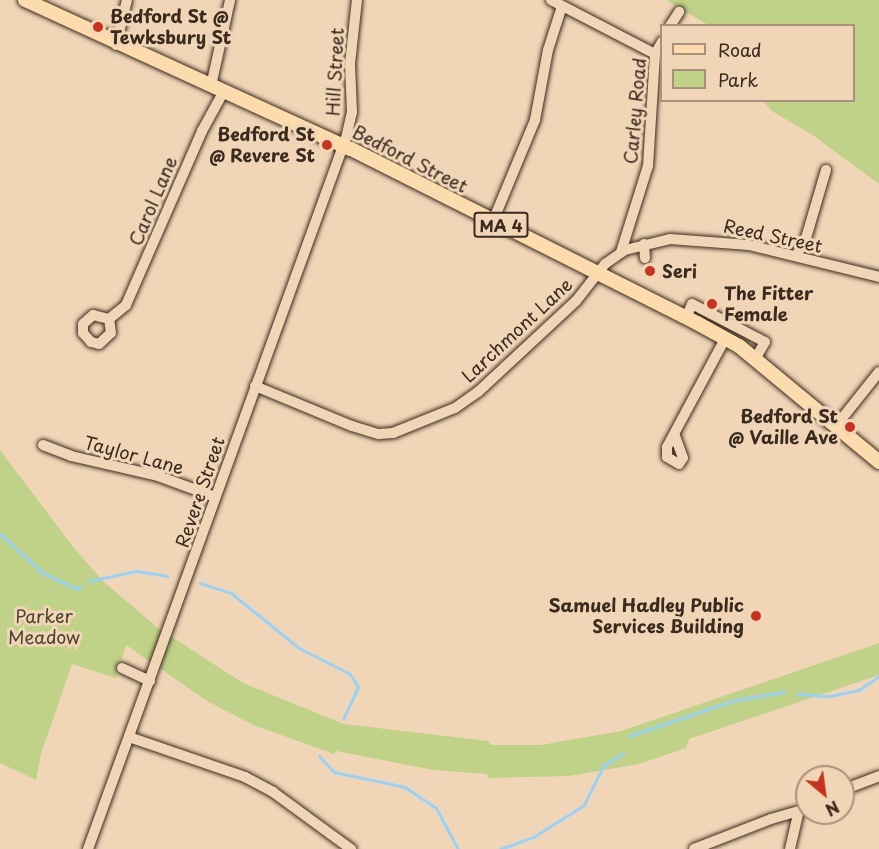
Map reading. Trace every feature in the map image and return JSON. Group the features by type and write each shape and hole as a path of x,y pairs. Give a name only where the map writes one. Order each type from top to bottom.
{"main road":[{"name":"Bedford Street","path":"25,0 116,45 343,146 725,339 755,358 879,462"}],"street":[{"path":"116,45 127,0"},
{"name":"Carol Lane","path":"109,320 126,305 201,131 217,88 230,0"},
{"name":"Hill Street","path":"343,146 352,112 350,64 357,0"},
{"path":"551,0 655,54"},
{"path":"493,221 535,120 554,27 562,6"},
{"path":"671,24 679,12"},
{"name":"Carley Road","path":"621,252 648,166 655,54 660,45"},
{"name":"Revere Street","path":"88,849 343,146"},
{"path":"796,256 806,238 826,170"},
{"name":"Reed Street","path":"596,273 621,252 644,244 699,239 749,245 879,278"},
{"path":"644,244 645,258"},
{"name":"Larchmont Lane","path":"255,386 352,426 379,434 393,433 455,408 478,392 576,301 596,273"},
{"path":"686,318 692,304 765,342 755,358"},
{"path":"675,436 725,339"},
{"path":"836,426 879,372"},
{"name":"Taylor Lane","path":"43,445 71,456 158,476 215,497"},
{"path":"122,668 150,681"},
{"path":"129,737 245,777 273,792 351,849"},
{"path":"855,785 879,776"},
{"path":"694,849 771,819 795,814"},
{"path":"789,849 798,825"}],"green space":[{"path":"666,0 879,0 879,184 814,136 772,111 764,102 855,102 855,24 706,24"},
{"name":"Parker Meadow","path":"0,450 74,548 103,581 158,628 243,683 344,724 488,741 491,745 541,745 621,731 879,643 879,675 689,739 686,748 639,764 569,776 488,778 487,774 433,770 336,751 334,754 253,725 207,701 126,645 116,678 72,664 41,754 36,780 0,763"}],"waterway":[{"path":"0,534 43,573 77,589 81,586"},
{"path":"89,581 136,571 168,576"},
{"path":"200,583 231,593 299,648 350,674 358,687 343,719"},
{"path":"798,694 830,696 859,690 879,676"},
{"path":"629,736 735,700 784,692"},
{"path":"500,849 535,836 584,805 603,766 623,753"},
{"path":"319,756 334,772 405,787 436,808 458,849"}],"place":[{"name":"Bedford St @ Tewksbury St","path":"98,27"},
{"name":"Bedford St @ Revere St","path":"327,145"},
{"name":"Seri","path":"650,271"},
{"name":"The Fitter Female","path":"712,304"},
{"name":"Bedford St @ Vaille Ave","path":"850,427"},
{"name":"Samuel Hadley Public Services Building","path":"756,616"}]}
